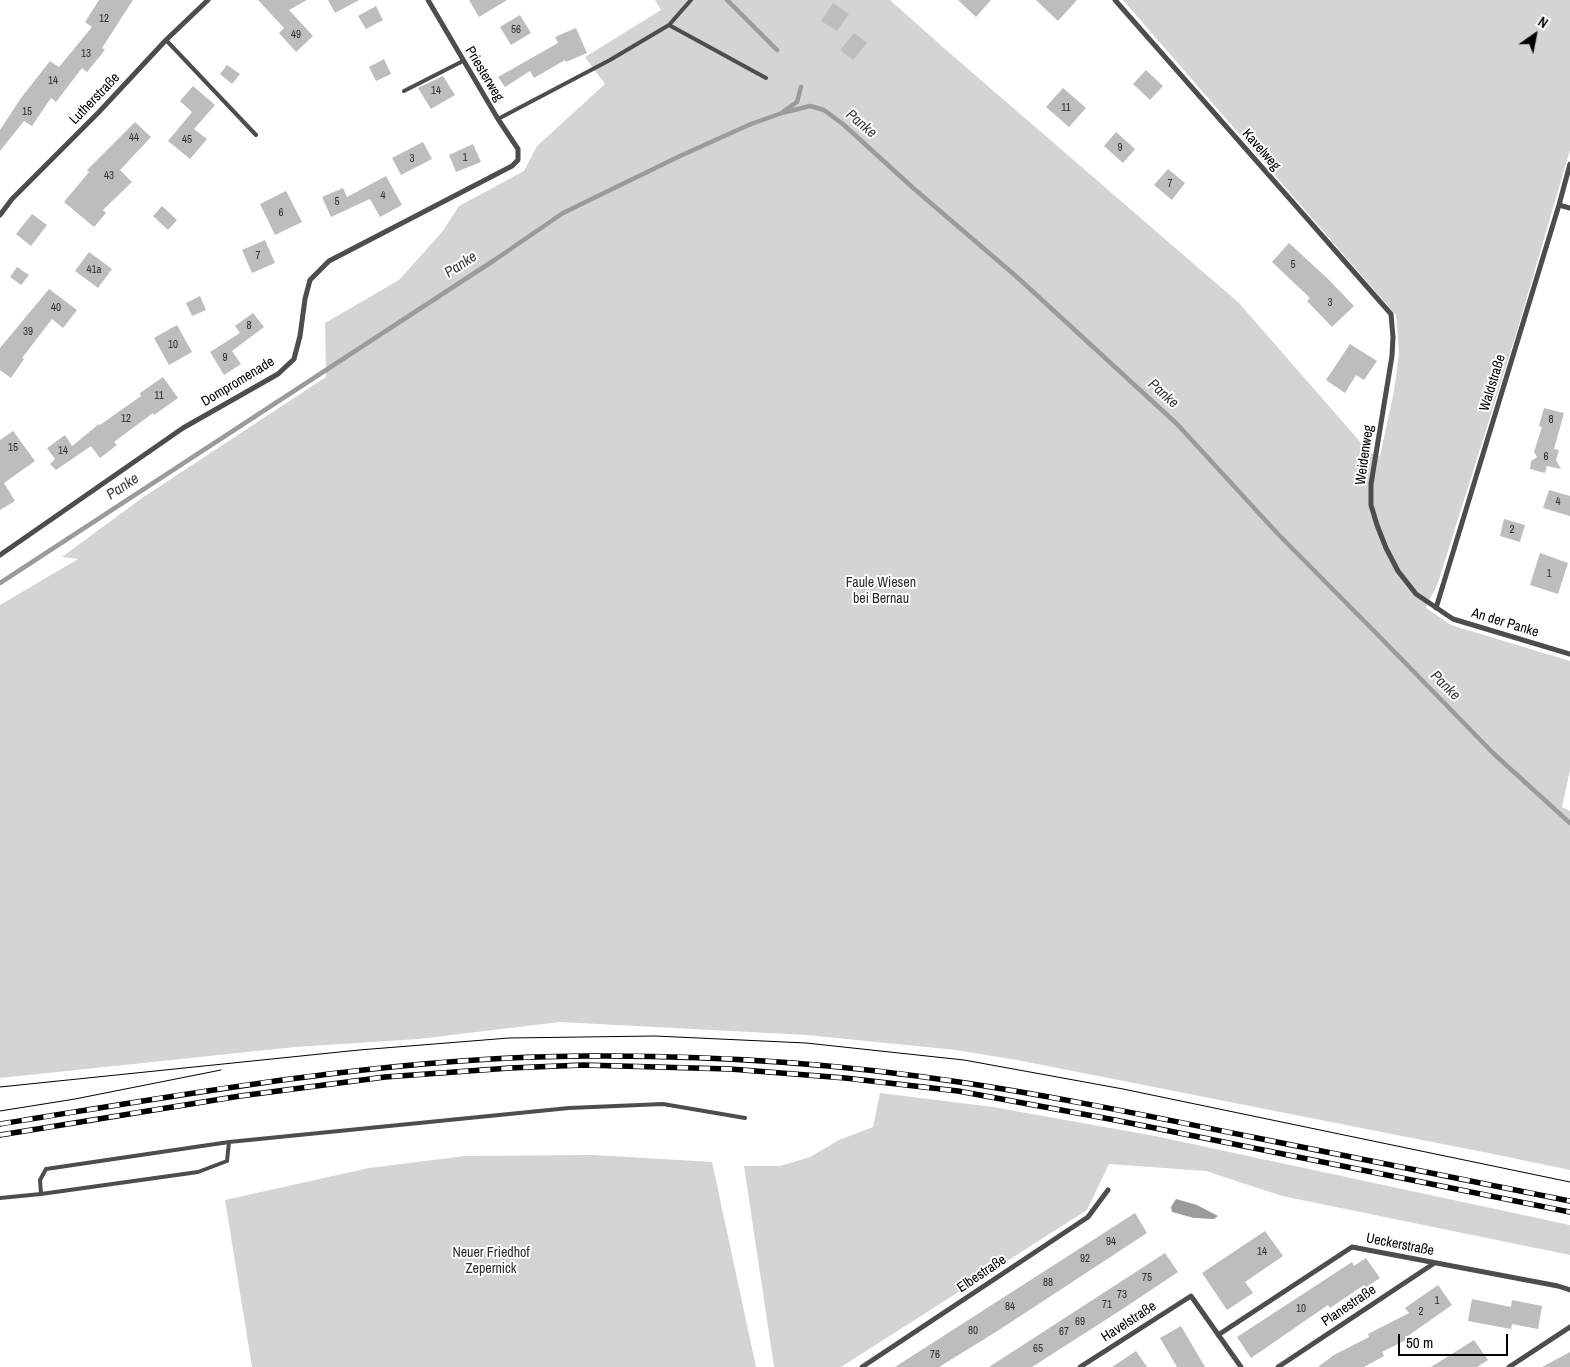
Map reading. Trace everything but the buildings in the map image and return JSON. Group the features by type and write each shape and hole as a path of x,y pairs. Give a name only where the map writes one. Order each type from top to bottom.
{"street":[{"name":"Lutherstraße","path":"0,215 12,199 98,113 166,40 208,0"},
{"name":"Priesterweg","path":"428,0 498,119 518,149 518,160"},
{"name":"Kavelweg","path":"1115,0 1391,314"},
{"name":"Dompromenade","path":"0,555 183,428 278,374 294,359 310,280 329,261 512,166 518,160"},
{"name":"Waldstraße","path":"1436,608 1559,206 1570,164"},
{"path":"1559,206 1570,208"},
{"name":"Weidenweg","path":"1391,314 1392,356 1371,484 1371,505 1377,525 1398,571 1416,594 1436,608"},
{"name":"An der Panke","path":"1436,608 1454,619 1570,654"},
{"name":"Elbestraße","path":"862,1367 1088,1217 1108,1190"},
{"name":"Ueckerstraße","path":"1218,1335 1352,1247 1433,1264 1558,1286 1570,1290"},
{"name":"Planestraße","path":"1278,1367 1433,1264"},
{"name":"Havelstraße","path":"1080,1367 1190,1296 1218,1335"},
{"path":"1509,1367 1570,1327"},
{"path":"1218,1335 1241,1367"}],"lane":[{"path":"498,119 610,60 669,26 691,0"},
{"path":"669,26 766,78"},
{"path":"166,40 256,135"},
{"path":"404,90 463,61"},
{"path":"41,1194 40,1180 46,1169 230,1142 569,1108 663,1104 745,1118"},
{"path":"0,1198 198,1172 227,1161 230,1142"}],"green space":[{"name":"Faule Wiesen bei Bernau","path":"655,0 890,0 1239,303 1370,453 1380,456 1394,391 1399,353 1396,315 1123,0 1570,0 1570,150 1517,331 1438,583 1426,608 1451,625 1570,661 1570,770 1562,807 1570,811 1570,1170 1017,1060 956,1050 807,1035 560,1022 418,1039 295,1047 0,1078 0,605 78,559 62,557 142,498 326,377 325,323 399,280 442,232 459,206 524,171 537,146 605,84 585,57 661,10"},
{"path":"880,1093 993,1107 1155,1136 1570,1225 1570,1255 1282,1196 1206,1171 1109,1164 1087,1210 841,1367 774,1367 744,1166 780,1166 810,1157 839,1140 873,1127"},
{"name":"Neuer Friedhof Zepernick","path":"594,1155 712,1162 756,1367 252,1367 225,1200 369,1168 465,1156"}],"shaded area":[{"path":"1176,1199 1197,1205 1218,1216 1214,1219 1194,1218 1172,1212 1171,1207"}],"waterway":[{"path":"727,0 777,50"},
{"path":"784,111 797,102 801,87"},
{"name":"Panke","path":"0,583 496,259 563,213 751,124 810,106 824,110 844,125 912,187 1017,277 1177,424 1277,533 1494,754 1570,823"}],"tram line":[{"path":"0,1087 359,1050 509,1038 655,1036 806,1043 964,1060 1123,1089 1570,1182"},
{"path":"0,1111 75,1099 221,1070"}],"railway":[{"path":"0,1124 219,1089 365,1070 439,1063 512,1058 586,1056 726,1059 820,1065 913,1075 996,1088 1146,1115 1570,1201"},
{"path":"0,1135 240,1096 385,1077 583,1065 730,1069 845,1078 958,1091 1115,1120 1570,1212"}]}
